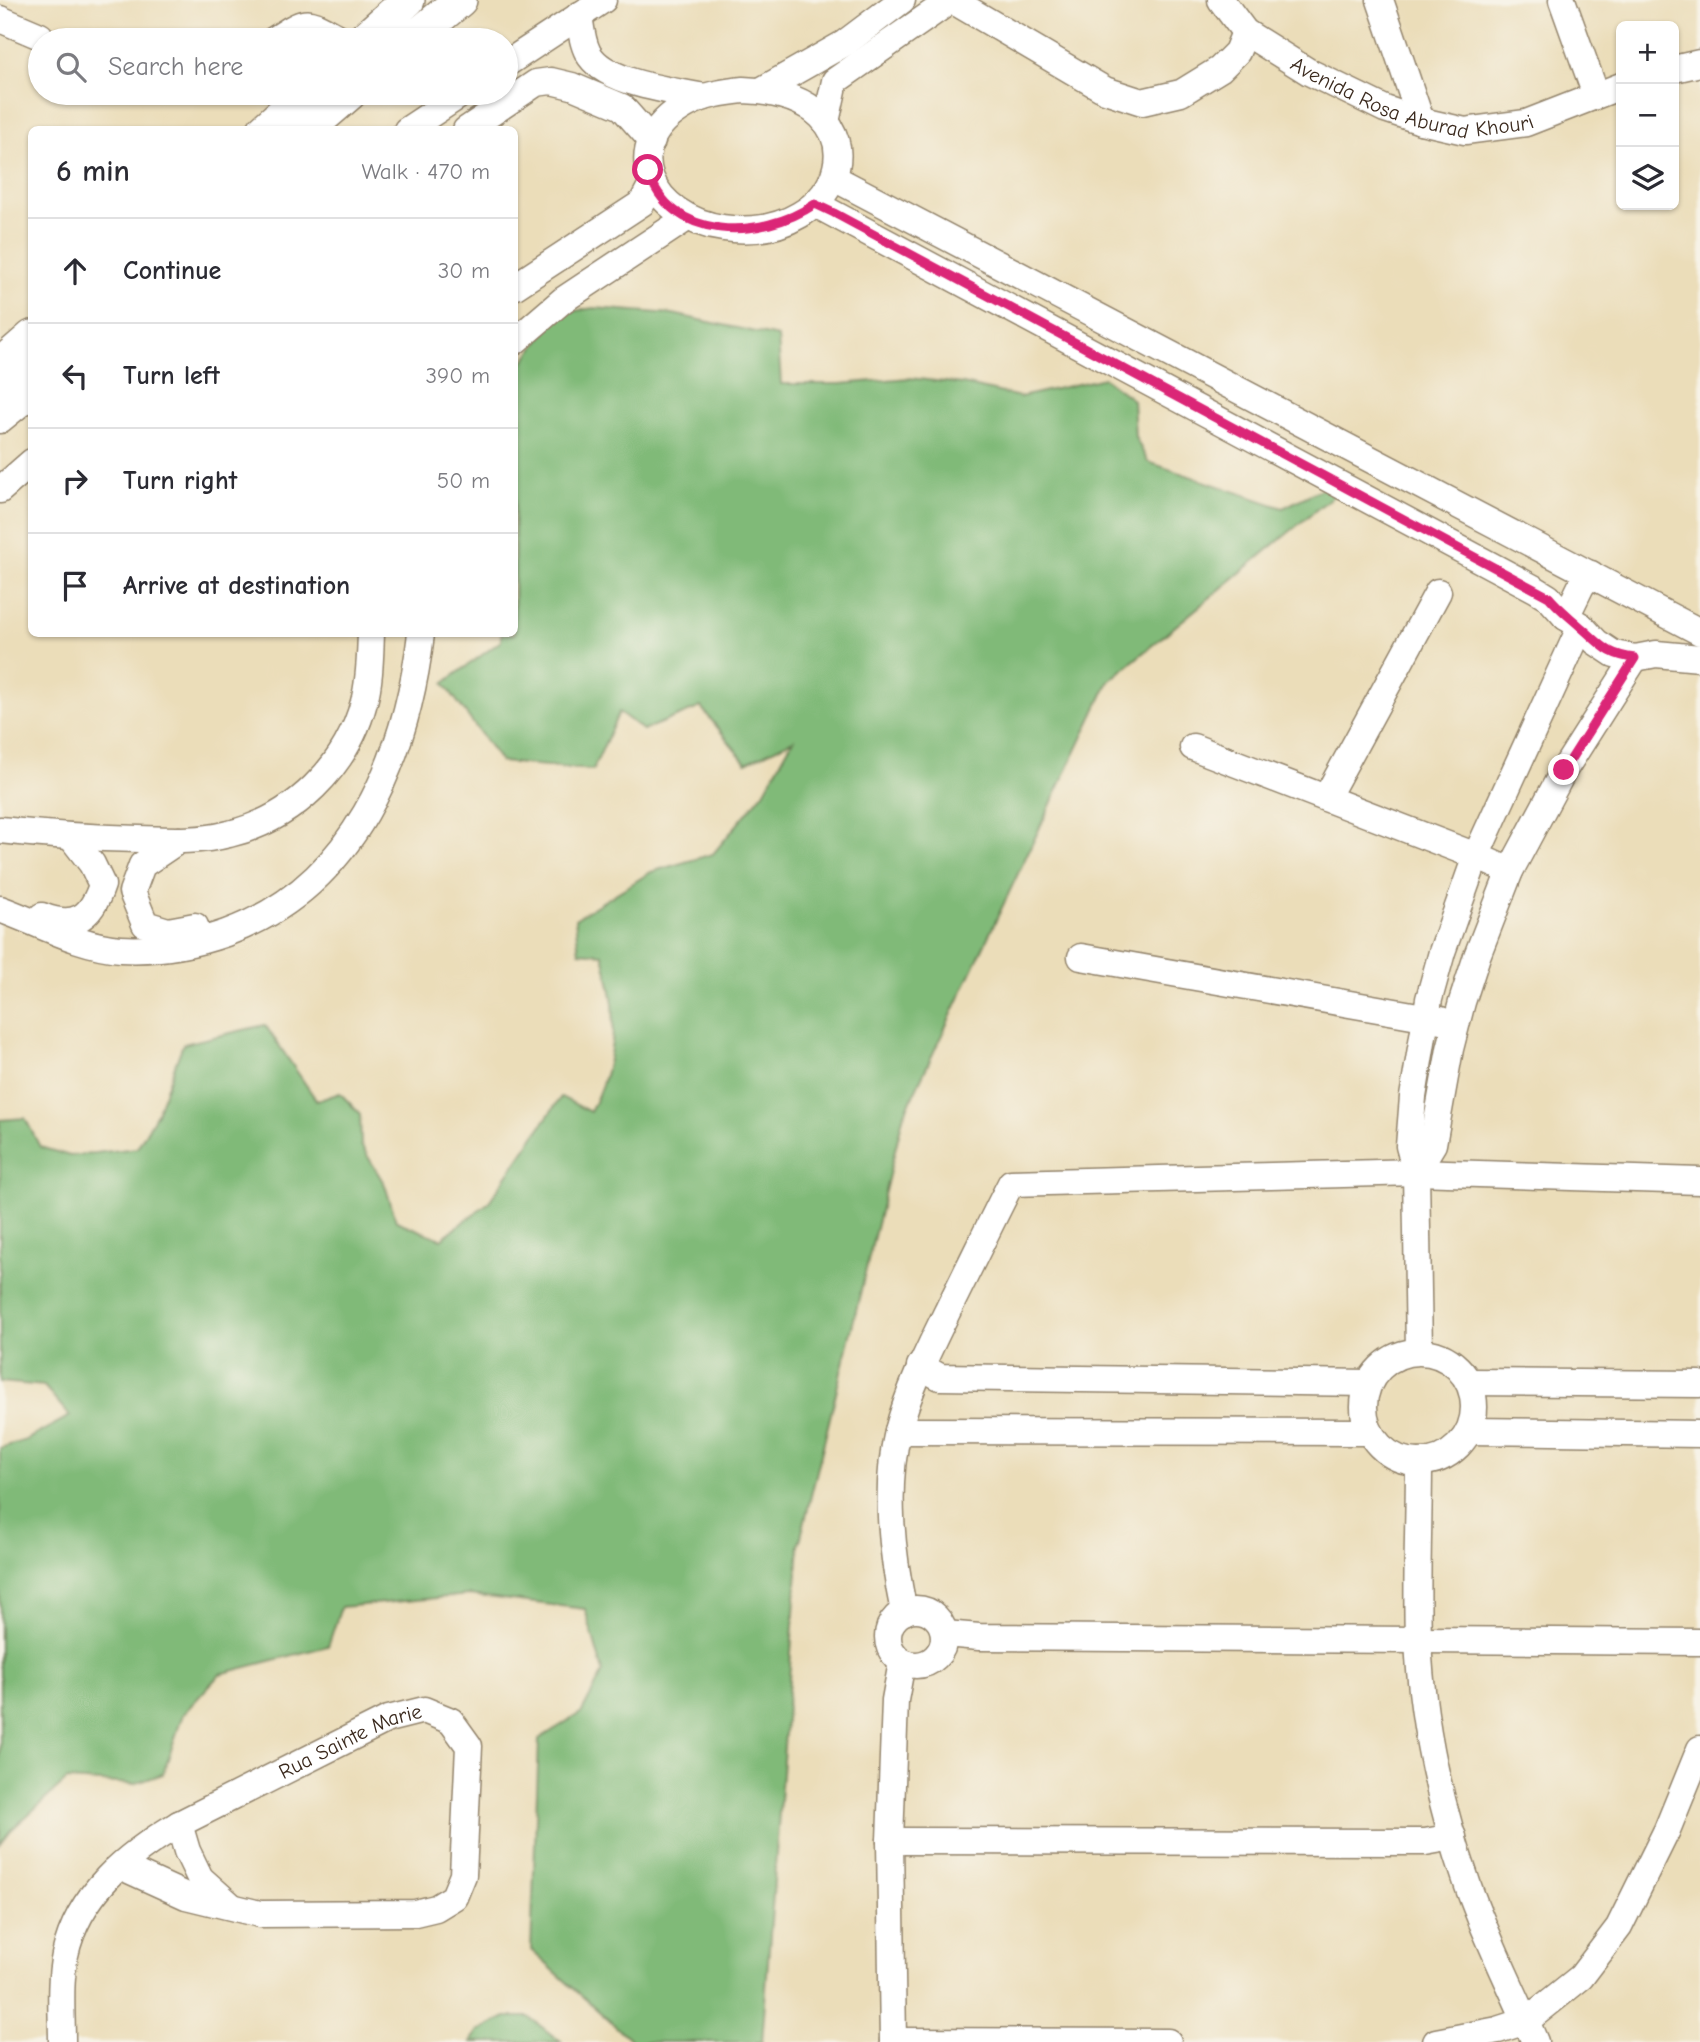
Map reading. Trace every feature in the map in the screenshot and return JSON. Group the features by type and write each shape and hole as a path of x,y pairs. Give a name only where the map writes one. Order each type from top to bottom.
{"main road":[{"path":"426,28 460,0"},
{"path":"375,28 400,2"},
{"path":"269,126 294,105"},
{"path":"0,365 28,340"},
{"path":"0,396 28,372"}],"street":[{"path":"0,11 4,0"},
{"path":"518,56 603,0"},
{"path":"762,90 845,43 902,0"},
{"path":"826,122 835,82 952,0 1105,90 1142,102 1181,93 1220,69 1237,52 1245,32"},
{"name":"Avenida Rosa Aburad Khouri","path":"1221,0 1245,32 1309,72 1385,109 1465,131 1526,123 1616,88"},
{"path":"1380,0 1421,121"},
{"path":"1562,0 1596,95"},
{"path":"579,15 588,53 607,70 644,85 704,97"},
{"path":"0,19 28,31"},
{"path":"292,28 307,22 319,28"},
{"path":"1679,68 1700,63"},
{"path":"518,95 536,83 551,81 572,86 622,107 652,141"},
{"path":"762,90 799,101 826,122 839,149 838,164 827,192 800,214 764,227 724,229 687,218 672,209 652,184 648,170 648,155 660,127 671,115 704,97 723,92 762,90"},
{"path":"413,126 445,105"},
{"path":"472,126 503,105"},
{"path":"834,178 1700,632"},
{"path":"518,284 642,203 652,184"},
{"path":"815,204 1535,589 1549,597 1604,649 1614,654 1700,658"},
{"path":"518,339 563,300 687,218"},
{"path":"0,420 28,397"},
{"path":"0,490 28,466"},
{"path":"1419,1351 1416,1172 1409,1146 1413,1097 1426,1016 1442,952 1476,856 1574,621 1581,586 1591,574"},
{"path":"1326,798 1438,592"},
{"path":"1416,1172 1433,1144 1440,1096 1456,1024 1476,956 1510,872 1564,770 1646,656 1664,648 1674,631 1672,617"},
{"path":"0,830 72,838 211,838 248,828 286,810 320,781 347,744 357,724 368,680 371,637"},
{"path":"0,909 69,937 119,949 164,948 210,938 257,920 279,907 318,876 358,828 390,763 411,697 421,637"},
{"path":"1193,747 1476,856 1510,872"},
{"path":"0,903 61,923 83,917 97,900 102,885 92,864 72,838"},
{"path":"179,840 142,864 132,892 145,924 168,931 232,915 318,876"},
{"path":"1081,957 1426,1016 1456,1024"},
{"path":"904,1612 892,1528 898,1431 920,1366 1011,1183 1416,1172 1700,1181"},
{"path":"1419,1351 1443,1357 1463,1372 1469,1382 1475,1407 1469,1431 1454,1450 1432,1461 1419,1462 1395,1457 1384,1451 1369,1432 1363,1408 1369,1383 1384,1364 1395,1357 1419,1351"},
{"path":"920,1366 940,1377 1369,1383"},
{"path":"1469,1382 1700,1384"},
{"path":"898,1431 1369,1432"},
{"path":"1469,1431 1700,1434"},
{"path":"1419,1462 1418,1639 1430,1739 1453,1837 1485,1931 1531,2032"},
{"path":"922,1609 930,1613 942,1626 944,1634 944,1643 935,1659 919,1666 902,1662 890,1649 888,1632 897,1616 904,1612 922,1609"},
{"path":"944,1634 979,1637 1700,1642"},
{"path":"902,1662 895,1700 890,1841 893,2041 1168,2042"},
{"name":"Rua Sainte Marie","path":"62,2042 65,1956 78,1917 99,1886 120,1866 148,1842 178,1824 388,1719 424,1710 452,1721 469,1746 463,1875 454,1897 436,1908 415,1913 260,1914 186,1896 120,1866"},
{"path":"1531,2032 1581,1977 1619,1927 1667,1830 1700,1749"},
{"path":"178,1824 200,1878 234,1909"},
{"path":"890,1841 1425,1842 1453,1837"},
{"path":"1436,2042 1498,2030 1531,2032"}],"green space":[{"path":"594,308 673,314 778,337 781,384 840,384 909,378 963,384 1020,397 1104,378 1133,400 1135,437 1148,462 1283,508 1329,485 1339,491 1109,681 903,1117 799,1545 762,2042 633,2042 531,1950 539,1739 582,1712 603,1672 585,1609 469,1595 341,1607 328,1646 220,1674 183,1714 163,1774 134,1784 67,1780 11,1830 0,1844 0,1448 26,1440 70,1416 44,1386 0,1382 0,1120 25,1118 40,1147 70,1156 137,1148 157,1113 183,1044 265,1025 317,1101 340,1093 360,1114 361,1145 385,1185 396,1221 441,1239 488,1203 561,1097 590,1112 596,1100 612,1046 613,1004 603,954 579,952 575,919 651,872 713,854 764,792 793,740 746,763 701,707 643,730 619,712 593,770 501,762 444,683 501,641 501,637 518,637 518,369 560,313"},
{"path":"506,2017 529,2017 561,2042 471,2042 478,2031"}],"route":[{"path":"648,170 652,184 672,209 705,225 724,229 764,227 783,222 815,204 834,213 1549,597 1566,617 1581,626 1604,649 1635,658 1564,770"}]}
